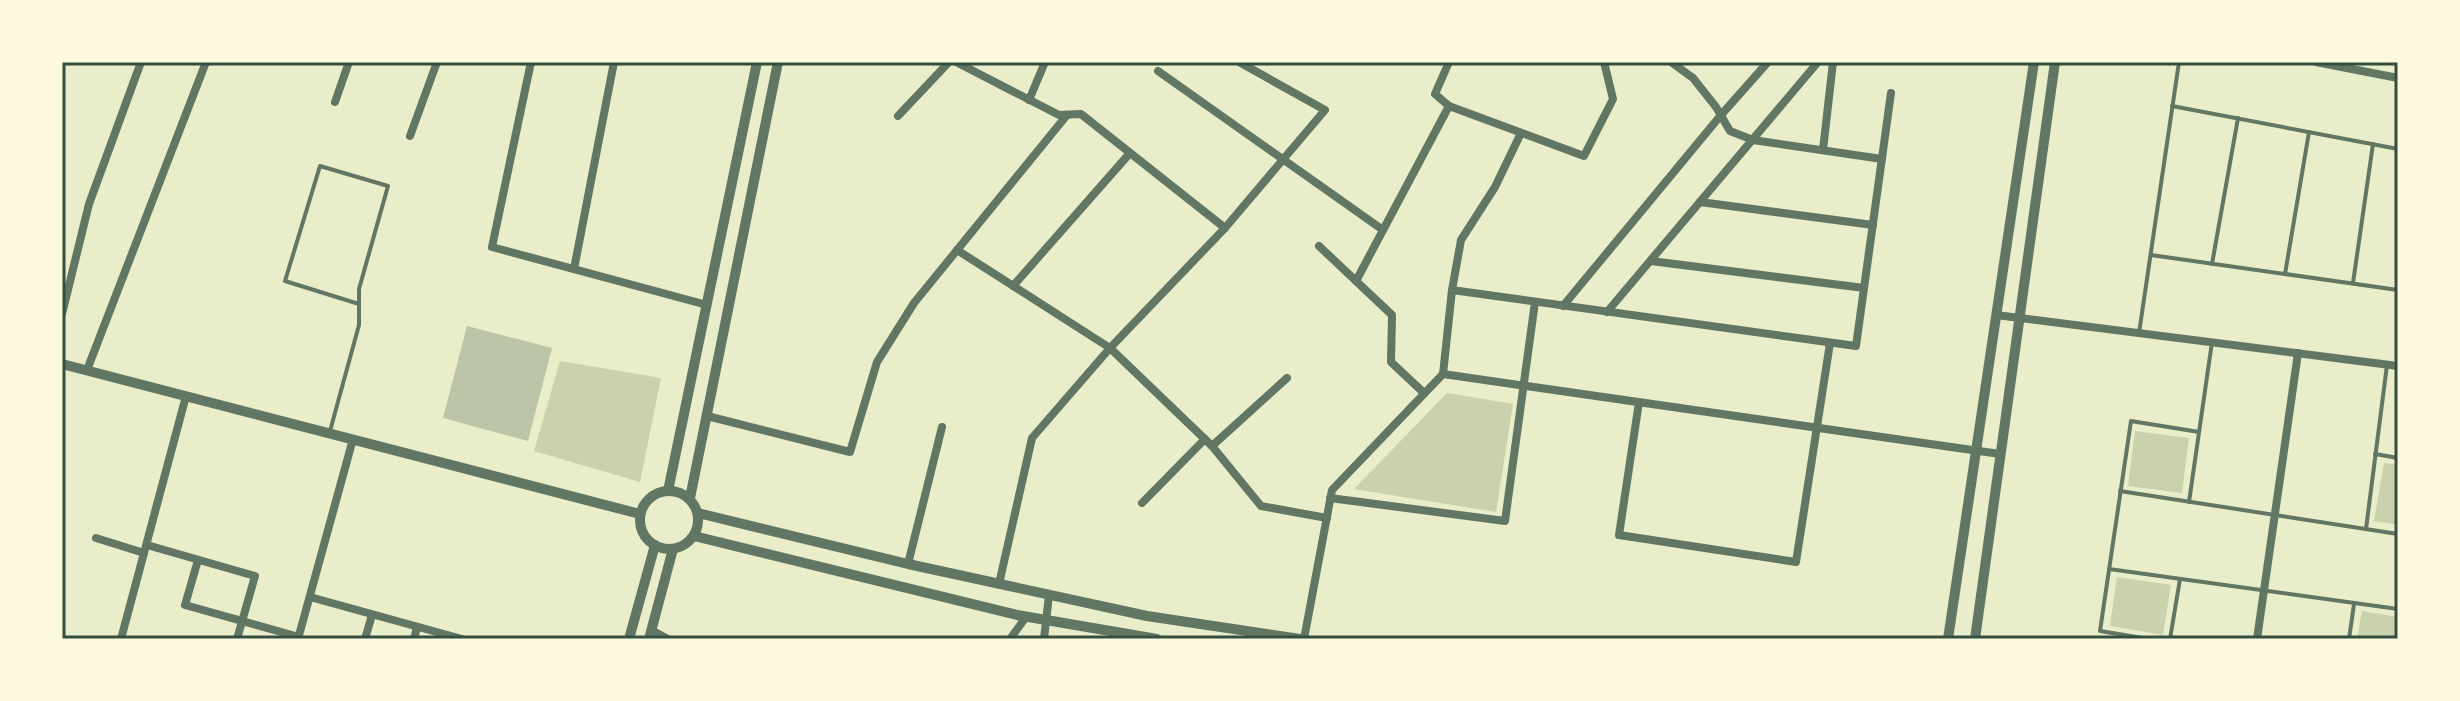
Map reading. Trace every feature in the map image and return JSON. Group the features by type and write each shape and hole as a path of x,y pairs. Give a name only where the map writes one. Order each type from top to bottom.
{"street":[{"path":"62,314 89,204 141,62"},
{"path":"87,370 206,62"},
{"path":"335,102 349,62"},
{"path":"410,136 437,62"},
{"path":"531,62 492,247 707,305"},
{"path":"574,269 614,62"},
{"path":"668,491 757,62"},
{"path":"690,498 778,62"},
{"path":"898,116 949,62"},
{"path":"956,62 1059,115 1081,114 1225,228"},
{"path":"1029,100 1045,62"},
{"path":"999,584 1032,438 1110,348 1225,228 1325,110 1239,62"},
{"path":"1449,62 1435,94 1449,106 1584,156 1613,99 1604,62"},
{"path":"1671,62 1693,78 1730,131 1753,140 1882,159"},
{"path":"1563,306 1768,62"},
{"path":"1607,312 1818,62"},
{"path":"1823,150 1833,62"},
{"path":"1948,639 2034,62"},
{"path":"1975,639 2055,62"},
{"path":"2316,62 2398,78"},
{"path":"1158,71 1383,230"},
{"path":"1452,290 1856,346 1891,93"},
{"path":"1356,281 1449,106"},
{"path":"707,416 850,452 877,362 914,303 1067,115"},
{"path":"698,513 908,564 1147,616 1302,639 1332,490 1443,374 1461,240 1495,187 1521,133"},
{"path":"1013,286 1130,153"},
{"path":"1700,202 1873,225"},
{"path":"1319,246 1392,315 1391,362 1424,393"},
{"path":"957,250 1110,348 1212,446 1261,506 1327,518"},
{"path":"1651,261 1864,288"},
{"path":"1330,498 1505,521 1535,302"},
{"path":"1996,315 2398,366"},
{"path":"1639,402 1619,535 1796,562 1830,343"},
{"path":"2257,639 2298,353"},
{"path":"62,364 640,514"},
{"path":"1443,374 2000,454"},
{"path":"1212,446 1287,378"},
{"path":"121,639 186,396"},
{"path":"908,564 942,427"},
{"path":"198,560 185,605 298,638 353,439"},
{"path":"1142,503 1205,439"},
{"path":"668,491 690,498 698,513 699,523 687,544 673,549 655,545 641,530 643,505 652,495 668,491"},
{"path":"694,536 1026,617 1157,639"},
{"path":"96,538 255,576 237,639"},
{"path":"629,639 655,545"},
{"path":"668,639 650,634 673,549"},
{"path":"1044,639 1049,595"},
{"path":"310,597 462,639"},
{"path":"365,639 372,615"},
{"path":"1010,639 1026,617"},
{"path":"414,639 417,627"}],"lane":[{"path":"2139,333 2179,62"},
{"path":"2172,106 2398,149"},
{"path":"2212,264 2238,118"},
{"path":"2285,274 2309,132"},
{"path":"2353,283 2373,144"},
{"path":"329,433 359,325 359,304 359,289 388,186 320,166 285,281 359,304"},
{"path":"2151,255 2398,290"},
{"path":"2189,502 2212,342"},
{"path":"2366,529 2387,364"},
{"path":"2149,639 2100,631 2131,421 2199,432"},
{"path":"2375,454 2398,458"},
{"path":"2120,491 2398,534"},
{"path":"2109,569 2398,609"},
{"path":"2170,639 2180,579"},
{"path":"2349,639 2354,604"}],"green space":[{"path":"560,361 661,378 640,482 534,451"},
{"path":"1447,393 1513,404 1496,512 1354,489"},
{"path":"2135,431 2189,438 2182,493 2128,486"},
{"path":"2384,463 2398,465 2398,525 2374,521"},
{"path":"2117,577 2171,585 2163,635 2110,626"},
{"path":"2362,611 2398,617 2398,639 2357,639"}],"building":[{"path":"467,326 552,348 528,441 443,418"}]}
